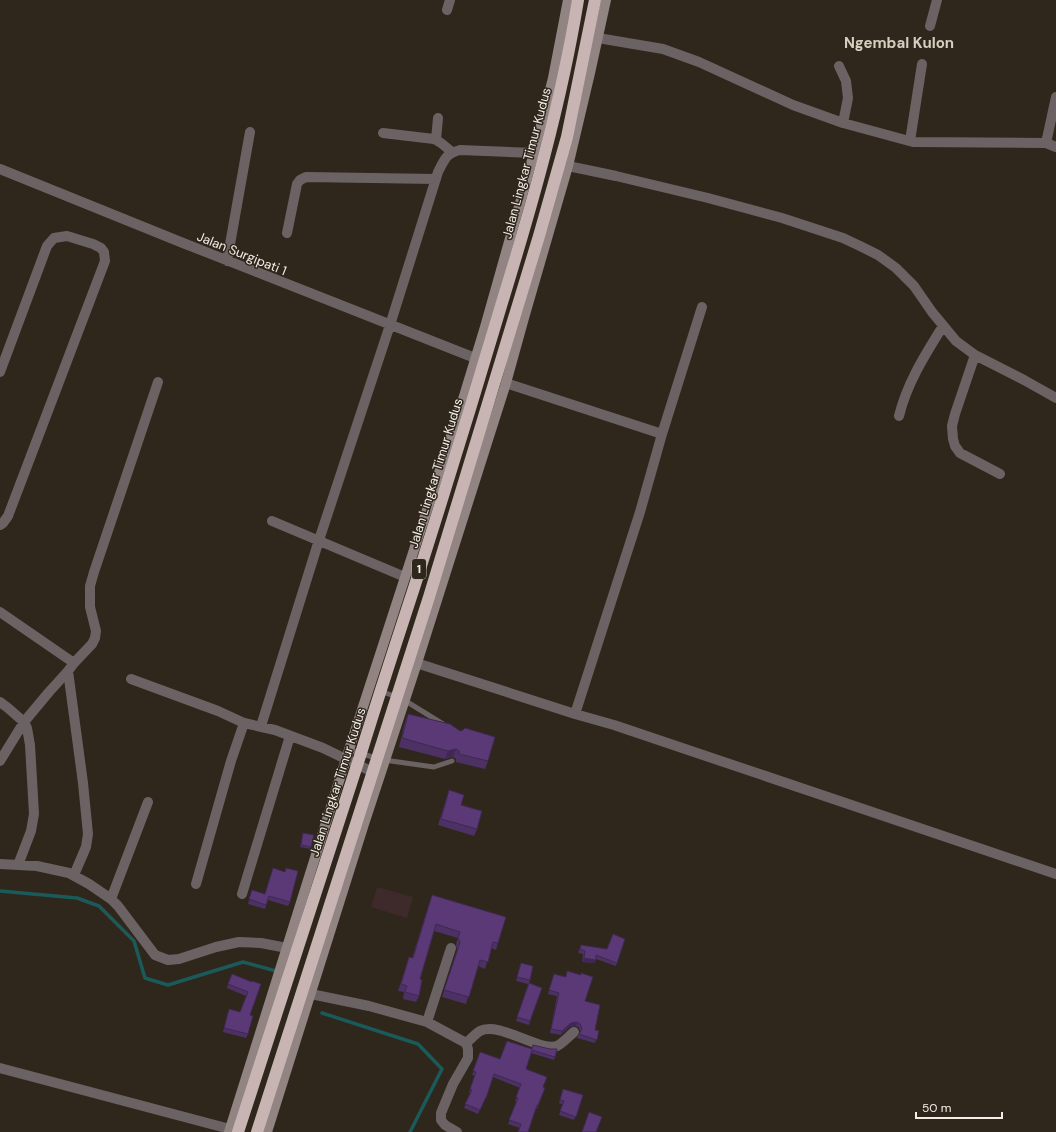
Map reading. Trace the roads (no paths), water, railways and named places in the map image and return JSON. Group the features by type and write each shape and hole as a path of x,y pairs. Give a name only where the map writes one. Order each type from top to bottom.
{"highway":[{"name":"Jalan Lingkar Timur Kudus","path":"233,1131 359,759 374,690 414,588 486,357 525,227 551,128 571,43 578,0"},
{"name":"1","path":"257,1132 413,662 434,582 562,157 595,0"}],"street":[{"path":"0,1068 233,1131 287,948 348,754 374,690 405,576 475,358 534,153 553,78 568,0"},
{"path":"606,0 568,166 506,383 413,662 490,688 614,725 1056,874"},
{"path":"930,26 938,0"},
{"path":"598,38 663,49 699,62 793,105 843,123 910,141 1046,143 1056,147"},
{"path":"910,141 922,64"},
{"path":"840,66 846,81 848,98 843,123"},
{"path":"1046,143 1056,97"},
{"path":"436,140 438,118"},
{"path":"227,261 250,132"},
{"path":"383,133 436,140 452,152"},
{"path":"261,726 319,540 390,325 436,179 446,157 452,152 460,150 534,153"},
{"path":"568,166 708,198 782,218 843,238 878,255 896,268 914,286 932,312 956,341 975,355 1056,397"},
{"name":"Jalan Surgipati 1","path":"0,169 227,261 475,358"},
{"path":"287,232 297,184 300,180 306,177 436,179"},
{"path":"0,372 47,246 54,238 67,236 101,248 104,252 104,261 8,516 0,525"},
{"path":"575,714 640,512 662,434 702,306"},
{"path":"899,416 903,400 920,363 943,326"},
{"path":"975,355 955,414 952,426 953,439 955,446 960,453 1000,474"},
{"path":"0,761 24,722 92,644 95,638 96,631 90,607 90,586 158,382"},
{"path":"506,383 662,434"},
{"path":"272,522 405,576"},
{"path":"0,612 71,667 88,834 86,847 74,875"},
{"path":"130,679 218,711 244,723 261,726 323,748 348,754 359,759 376,774 311,994 267,1132"},
{"path":"0,702 24,722 30,745 34,814 31,831 18,865"},
{"path":"196,884 244,723"},
{"path":"242,894 290,736"},
{"path":"111,899 148,802"},
{"path":"0,864 37,866 74,875 111,899 155,955 162,959 179,959 216,947 240,942 261,943 287,948"},
{"path":"427,1022 452,948"},
{"path":"311,994 368,1006 427,1022 466,1043 468,1058 453,1084 441,1113 441,1120 445,1125 457,1132"},
{"path":"466,1043 480,1031 488,1029 552,1046 558,1045 574,1032"}],"lane":[{"path":"374,690 401,698 447,727"},
{"path":"359,759 381,760 434,767 452,761"}],"waterway":[{"path":"0,891 77,898 99,906 134,941 145,978 168,985 243,962 276,971"},
{"path":"322,1013 418,1044 442,1069 410,1132"}],"district":[{"name":"Ngembal Kulon","path":"899,43"}]}
